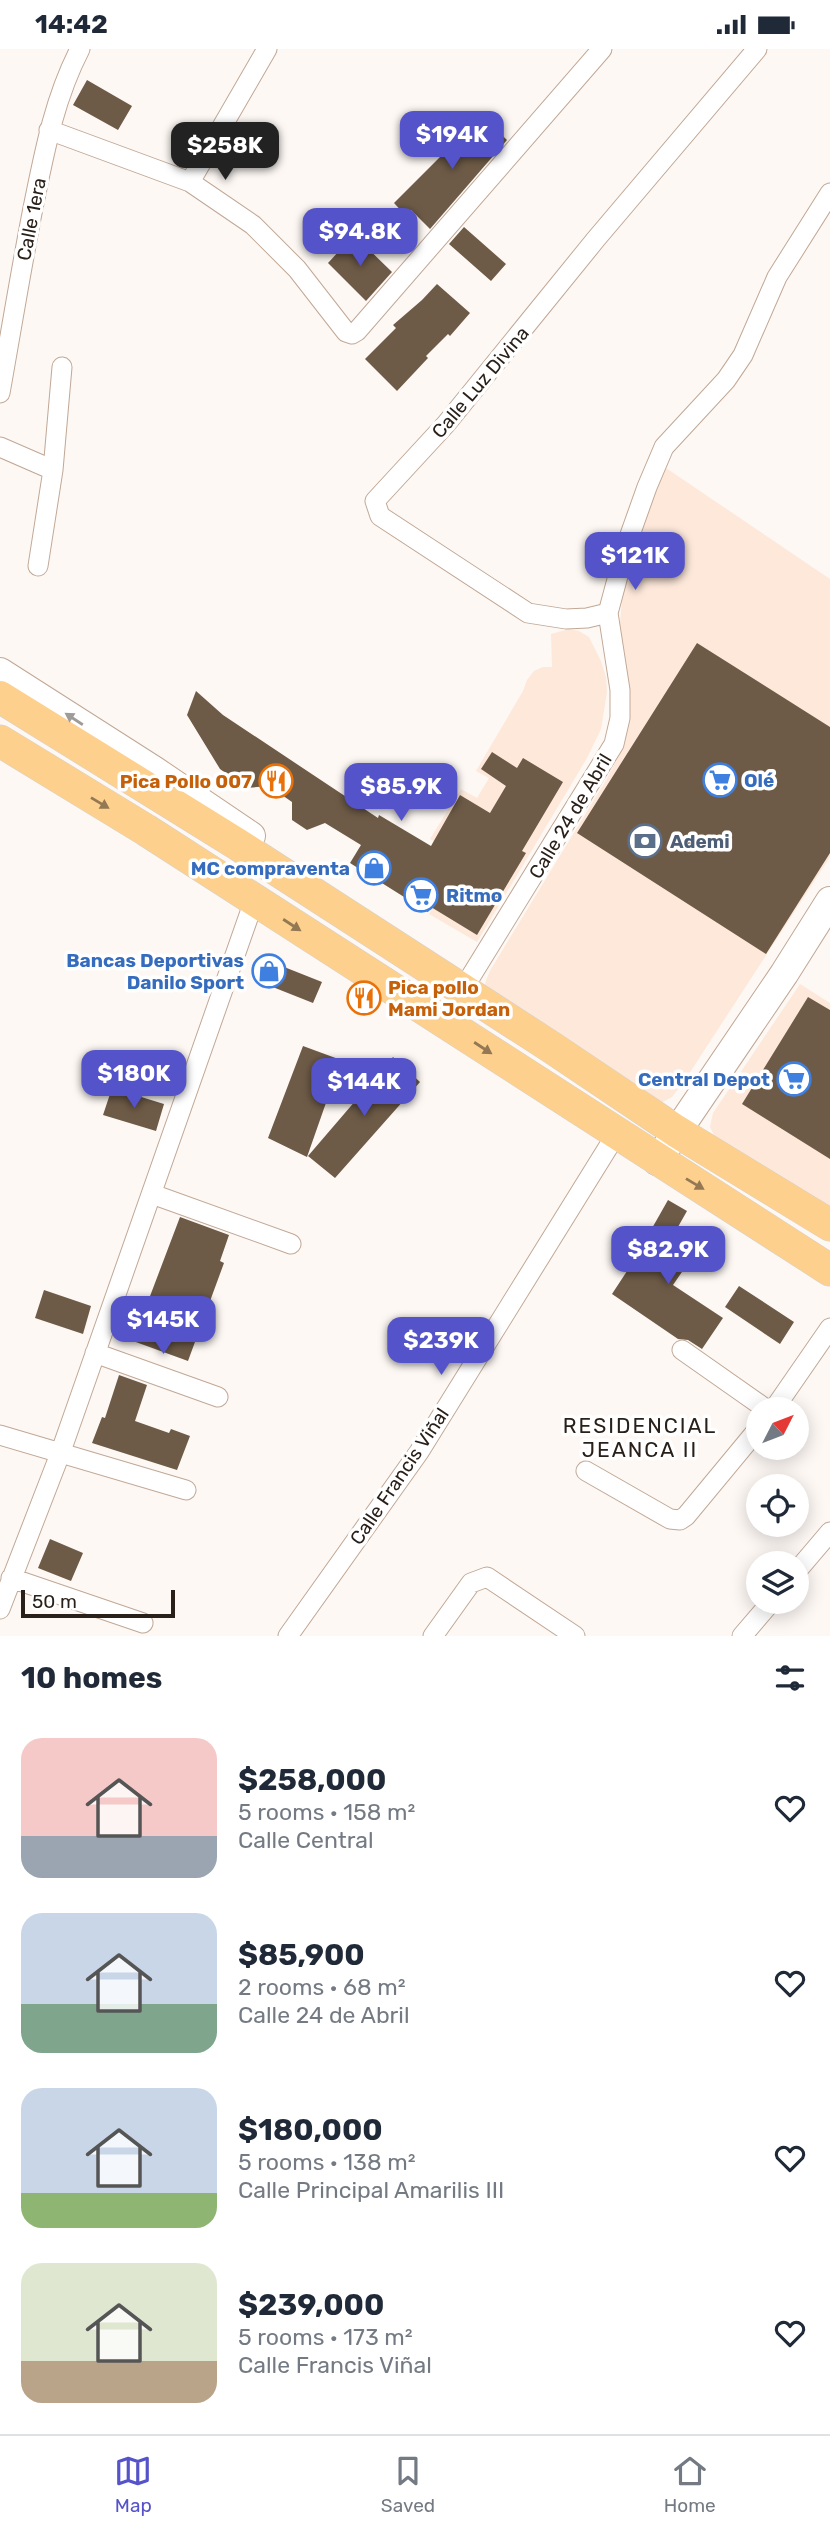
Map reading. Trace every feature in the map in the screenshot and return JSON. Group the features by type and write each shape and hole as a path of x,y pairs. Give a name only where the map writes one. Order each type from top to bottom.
{"main road":[{"path":"0,697 226,837 551,1047 680,1126 830,1225"},
{"path":"0,741 146,831 830,1270"}],"street":[{"name":"Calle 1era","path":"0,393 49,129 70,67 80,49"},
{"path":"190,182 267,49"},
{"path":"49,129 190,182 253,225 297,269 346,332 352,334 602,49"},
{"name":"Calle Luz Divina","path":"608,613 566,619 527,613 380,516 375,501 446,424 596,239 757,49"},
{"name":"Calle 24 de Abril","path":"468,981 614,744 620,718 620,690 608,613 626,546 664,447 726,380 743,355 777,277 830,193"},
{"path":"38,566 53,470 62,367"},
{"path":"0,447 53,470"},
{"path":"0,672 155,771 680,1126 830,1209"},
{"path":"0,1609 60,1454 254,901"},
{"path":"657,1161 830,901"},
{"name":"Calle Francis Viñal","path":"288,1636 419,1452 617,1133"},
{"path":"152,1193 291,1244"},
{"path":"782,1397 830,1328"},
{"path":"682,1350 748,1397"},
{"path":"95,1353 218,1397"},
{"path":"0,1435 186,1490"},
{"path":"586,1471 670,1519 680,1520 746,1444"},
{"path":"809,1557 830,1532"},
{"path":"433,1636 471,1583 487,1577 575,1636"},
{"path":"10,1579 143,1623"},
{"path":"742,1636 761,1614"}],"shaded area":[{"path":"663,466 830,579 830,857 685,1080 672,1097 659,1104 484,991 491,969 620,753 620,622 624,578"},
{"path":"569,629 589,637 601,661 607,692 601,729 587,758 477,942 429,914 461,857 430,839 461,789 477,798 489,778 476,771 527,680 534,671 552,667 551,634"},
{"path":"800,984 830,1003 830,1223 719,1146 710,1127 713,1113"}],"building":[{"path":"87,80 132,106 118,130 73,105"},
{"path":"478,112 507,140 430,229 411,210 406,216 394,203 453,144 450,142"},
{"path":"464,227 506,264 491,281 449,244"},
{"path":"354,235 392,272 366,301 328,263"},
{"path":"437,284 470,313 450,336 448,334 426,356 428,358 397,391 365,359 396,328 393,325"},
{"name":"Olé","path":"697,643 830,727 830,853 766,954 577,833"},
{"path":"196,691 223,715 378,818 379,815 431,846 460,795 490,813 506,786 481,769 492,752 517,768 523,758 563,782 522,851 526,853 477,935 431,907 428,912 350,863 361,845 325,823 307,830 292,820 292,802 269,786 246,788 220,769 187,715"},
{"path":"264,959 322,982 313,1003 255,980"},
{"name":"Central Depot","path":"808,997 830,1010 830,1159 742,1104"},
{"path":"303,1046 341,1060 307,1157 268,1138"},
{"path":"393,1057 420,1082 335,1178 308,1156"},
{"path":"112,1088 164,1104 156,1131 103,1115"},
{"path":"668,1200 687,1211 674,1234 697,1250 673,1285 723,1318 702,1349 688,1340 678,1339 612,1294 631,1265 641,1262 650,1267 665,1238 651,1230"},
{"path":"180,1217 229,1235 220,1261 224,1263 188,1361 133,1341"},
{"path":"739,1286 794,1322 780,1344 725,1307"},
{"path":"44,1290 91,1306 83,1334 35,1318"},
{"path":"119,1375 147,1385 135,1421 169,1433 171,1429 190,1436 177,1470 92,1443 102,1417 105,1418"},
{"path":"50,1539 83,1553 71,1581 38,1568"}],"place":[{"name":"Olé","path":"720,780"},
{"name":"Pica Pollo 007","path":"276,781"},
{"name":"Ademi","path":"645,841"},
{"name":"MC compraventa","path":"374,868"},
{"name":"Ritmo","path":"421,895"},
{"name":"Bancas Deportivas Danilo Sport","path":"269,971"},
{"name":"Pica pollo Mami Jordan","path":"364,998"},
{"name":"Central Depot","path":"794,1079"}],"district":[{"name":"RESIDENCIAL JEANCA II","path":"640,1438"}]}
